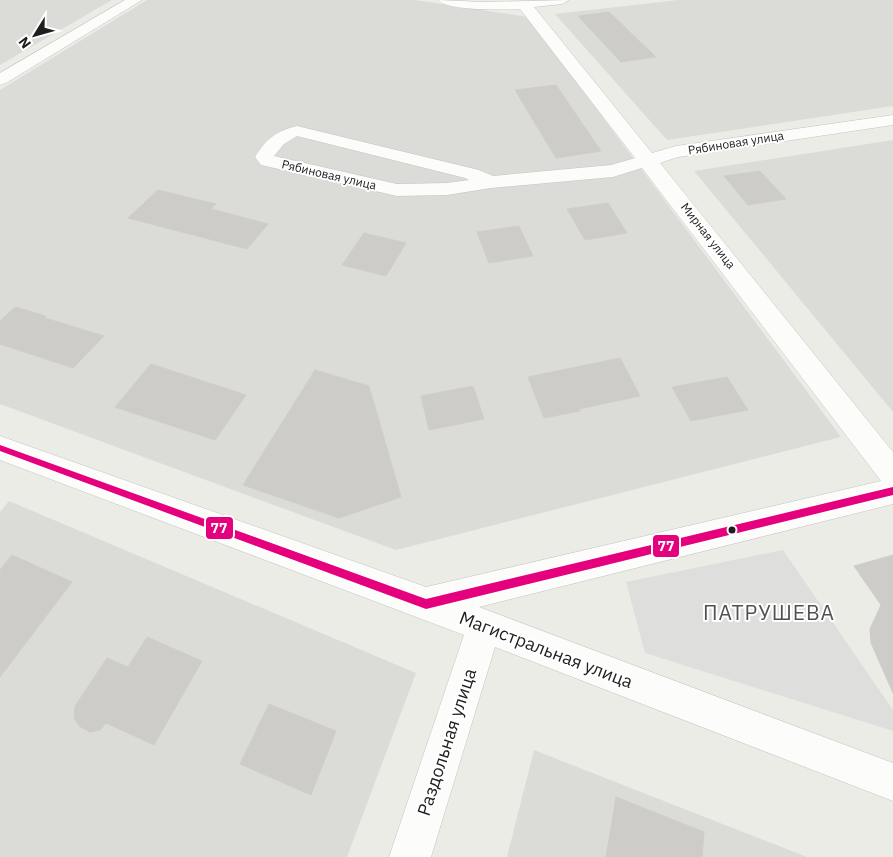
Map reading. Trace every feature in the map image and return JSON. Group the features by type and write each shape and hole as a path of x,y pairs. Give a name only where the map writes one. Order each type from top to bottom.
{"street":[{"path":"0,80 135,0"},
{"path":"445,0 483,6 562,0"},
{"name":"Мирная улица","path":"523,2 893,474"},
{"name":"Рябиновая улица","path":"491,182 472,174 297,131 287,133 272,144 264,157 268,162 397,190 447,189 491,182 613,170 676,152 893,120"},
{"name":"Магистральная улица","path":"2,453 426,604 893,782"},
{"path":"426,604 893,491"},
{"name":"Раздольная улица","path":"410,857 484,627"}],"shaded area":[{"path":"0,0 112,0 0,65"},
{"path":"147,0 415,0 528,17 841,437 396,550 0,404 0,90"},
{"path":"678,0 893,0 893,106 667,140 555,14"},
{"path":"893,140 893,412 694,171"},
{"path":"9,501 416,673 347,857 0,857 0,512"},
{"path":"783,550 893,710 893,731 645,653 626,582"},
{"path":"534,750 807,857 507,857"}],"building":[{"path":"609,12 656,57 621,62 578,16"},
{"path":"556,85 601,151 556,158 515,90"},
{"path":"760,171 786,199 748,205 724,176"},
{"path":"158,190 216,204 211,209 268,224 247,249 128,218"},
{"path":"608,203 627,233 585,240 567,209"},
{"path":"519,226 533,256 489,263 477,232"},
{"path":"364,233 406,243 386,276 342,265"},
{"path":"15,307 104,336 73,368 0,344 0,321"},
{"path":"620,358 640,396 544,418 528,377"},
{"path":"151,364 246,395 215,440 115,407"},
{"path":"315,370 369,386 401,497 339,518 243,485"},
{"path":"727,377 748,410 691,421 672,387"},
{"path":"473,386 484,419 429,430 421,396"},
{"path":"12,555 72,582 0,677 0,570"},
{"path":"893,555 893,693 871,643 870,629 881,605 854,566"},
{"path":"147,637 202,661 154,745 106,723 100,730 90,732 79,726 74,718 75,706 107,658 128,667"},
{"path":"269,704 336,731 311,795 240,764"},
{"path":"616,797 704,832 702,857 606,857"}],"transit line":[{"name":"77","path":"0,448 426,604 893,491"}],"district":[{"name":"ПАТРУШЕВА","path":"769,613"}]}
